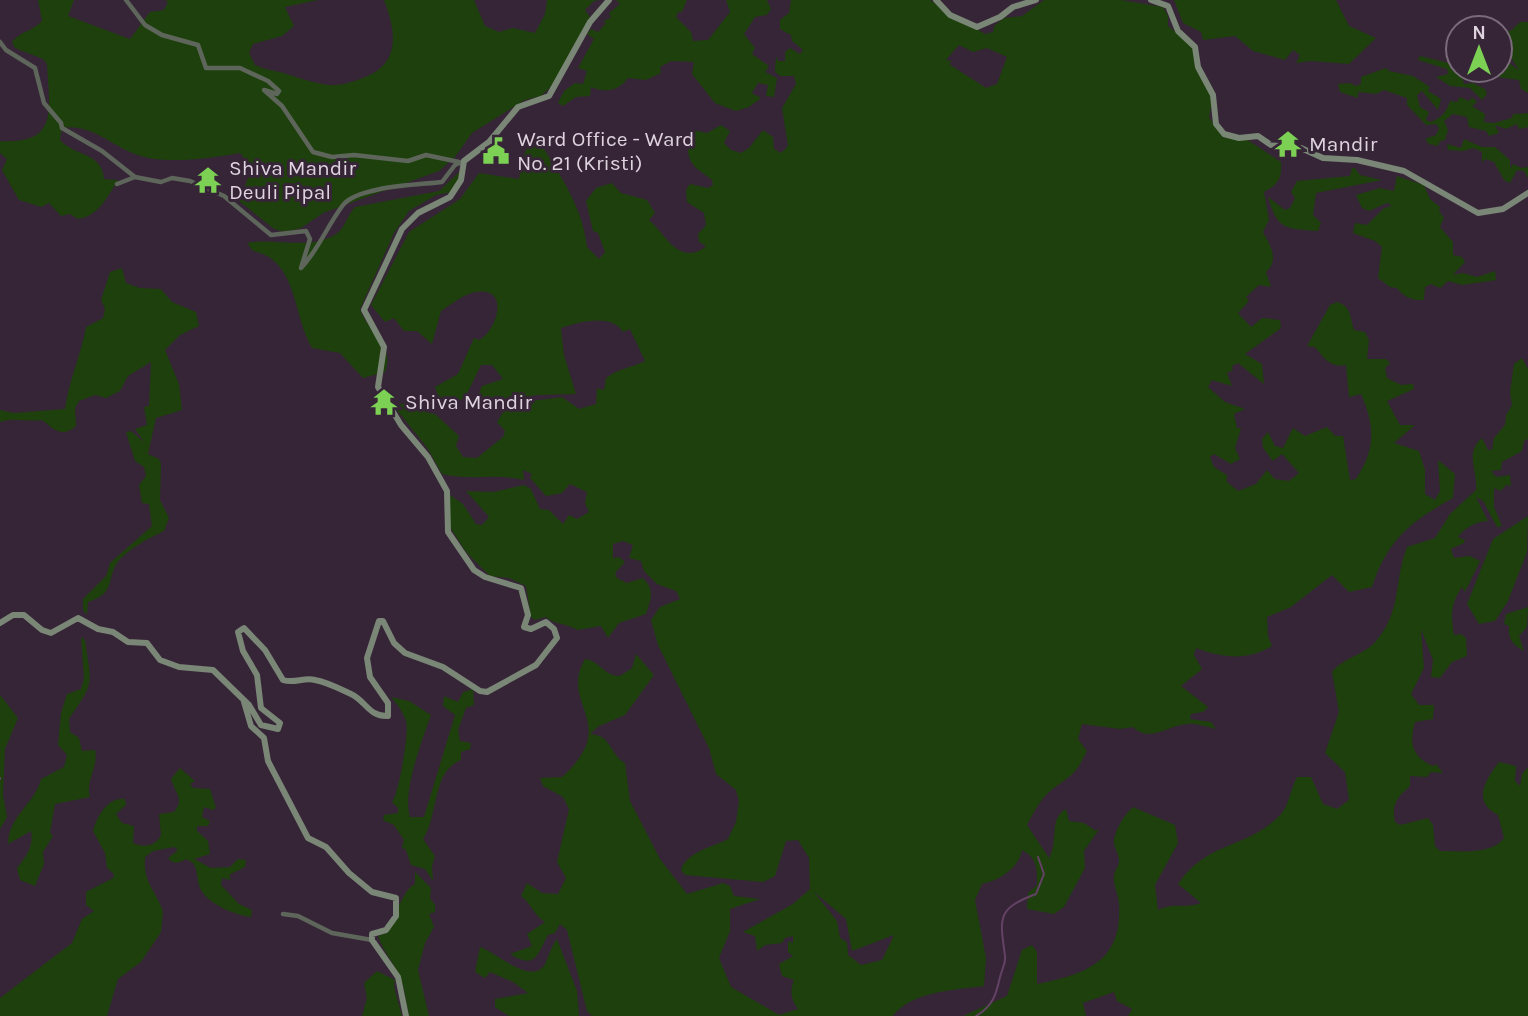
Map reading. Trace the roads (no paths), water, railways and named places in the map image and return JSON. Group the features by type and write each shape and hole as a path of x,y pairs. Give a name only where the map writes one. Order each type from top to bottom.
{"street":[{"path":"127,0 145,25 162,35 198,45 206,68 240,68 275,86 279,91 277,93 264,90 282,106 313,152 330,157 354,155 414,161 426,155 462,161"},
{"path":"0,42 6,50 34,68 44,103 61,122 62,128 102,151 135,177 161,182 180,178 190,181 224,196 271,235 306,231 310,239 301,268 316,253 344,203 373,190 442,182 462,161 489,142 518,107 549,96 590,22 609,0"},
{"path":"936,0 956,19 976,27 1000,18 1013,7 1036,0"},
{"path":"1151,0 1168,6 1178,31 1195,47 1198,67 1213,95 1216,124 1224,134 1239,138 1258,136 1271,145 1301,149 1323,158 1357,160 1402,170 1478,213 1503,209 1528,192"},
{"path":"0,623 20,614 51,633 60,631 75,619 81,619 98,629 113,632 126,641 147,643 160,660 179,667 213,670 244,700 264,727 272,730 279,728 278,720 266,715 261,708 257,675 238,638 239,631 244,628 267,652 283,680 315,680 355,696 374,714 388,716 388,703 370,677 367,658 379,621 383,621 394,643 405,653 443,667 480,691 487,692 536,665 557,638 554,629 546,622 531,629 524,627 528,615 521,588 485,577 474,570 448,531 447,491 428,457 401,425 378,387 384,346 364,310 402,229 418,213 450,197 461,180 462,161"},
{"path":"117,184 135,177"},
{"path":"244,700 251,726 264,738 268,761 308,838 326,847 349,873 372,892 396,898 396,916 386,930 372,934 372,940 398,977 407,1016"},
{"path":"283,914 298,916 332,933 372,940"}],"waterway":[{"path":"976,1016 993,1000 997,989 1005,956 1002,932 1004,916 1014,905 1036,894 1044,874 1038,857"}],"place":[{"name":"Mandir","path":"1288,144"},
{"name":"Ward Office - Ward No. 21 (Kristi)","path":"496,151"},
{"name":"Shiva Mandir Deuli Pipal","path":"208,180"},
{"name":"Shiva Mandir","path":"384,402"}]}
